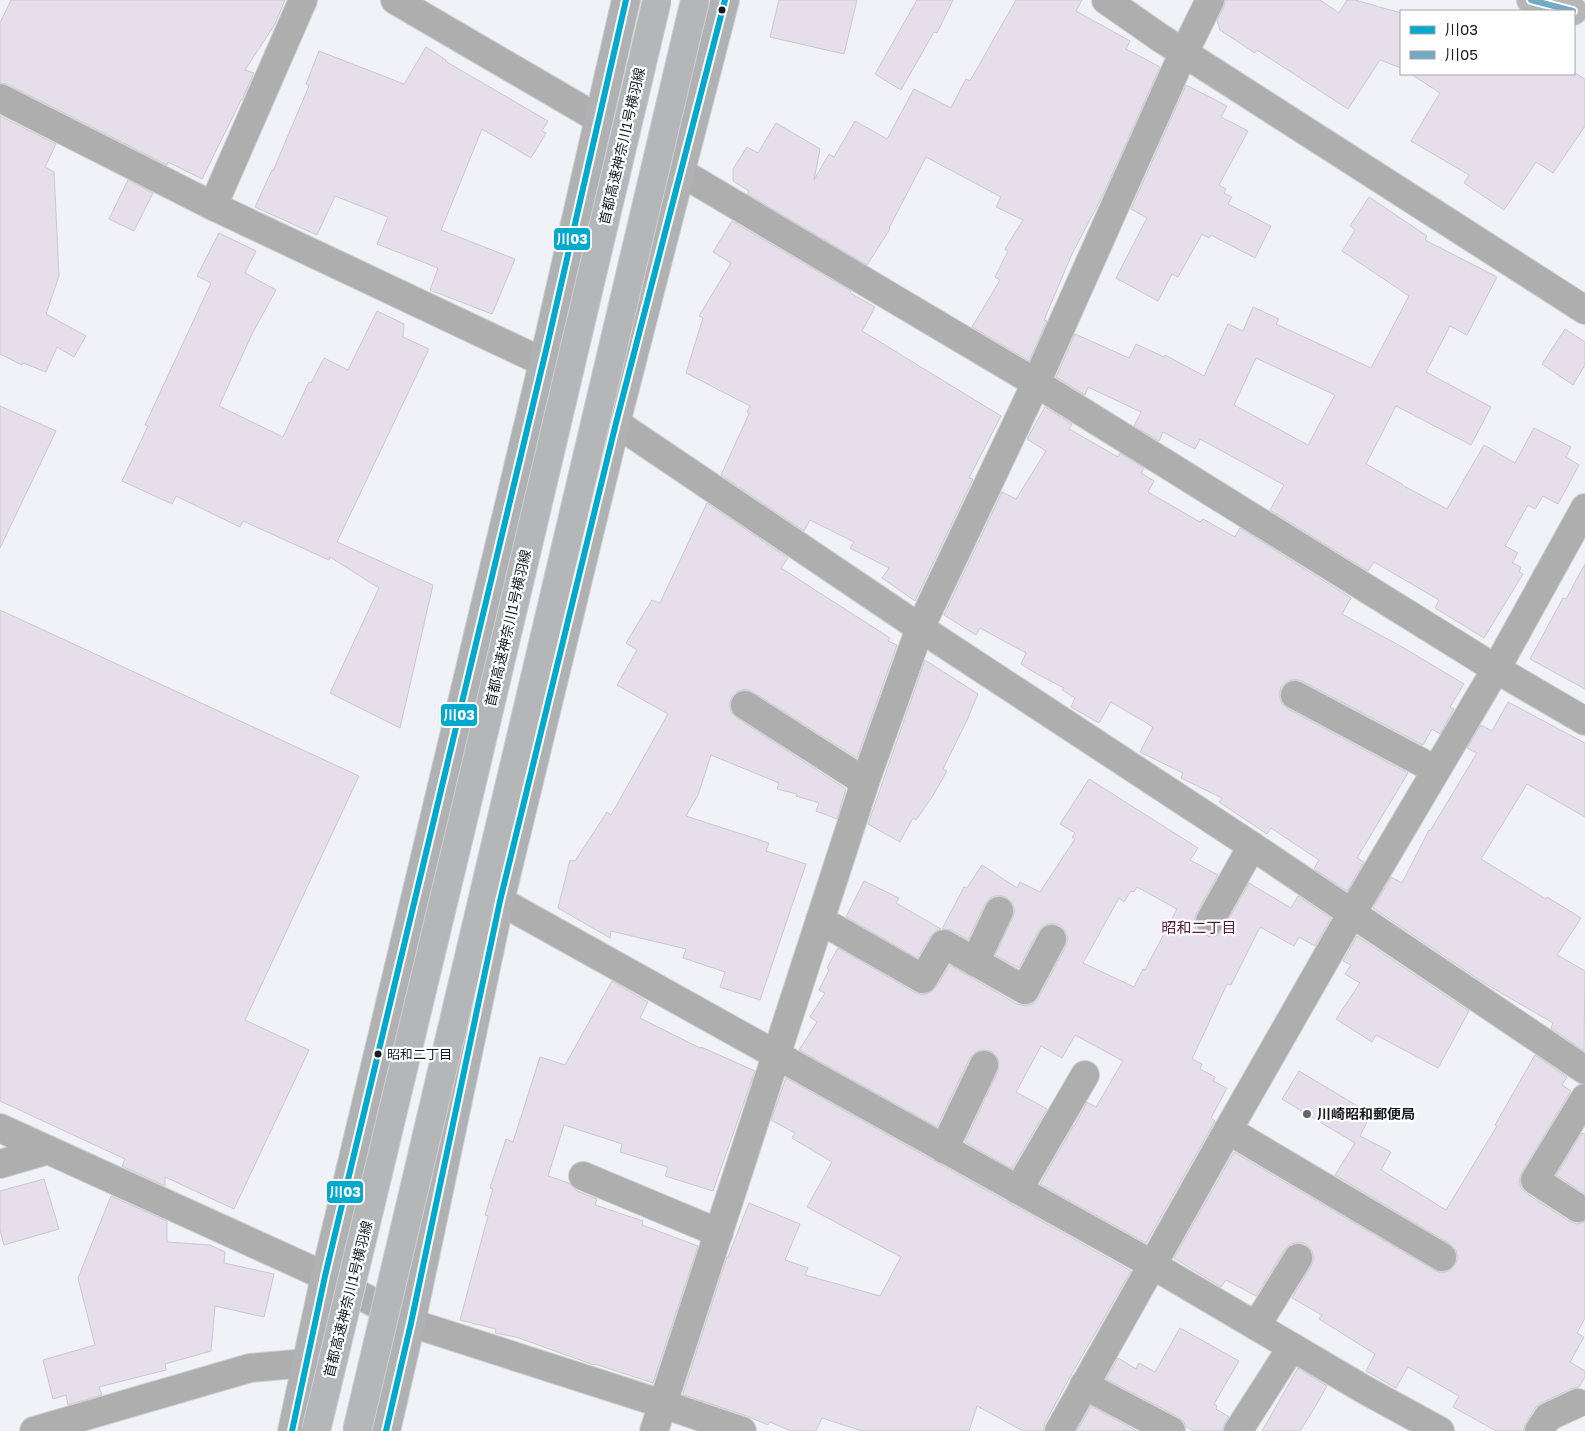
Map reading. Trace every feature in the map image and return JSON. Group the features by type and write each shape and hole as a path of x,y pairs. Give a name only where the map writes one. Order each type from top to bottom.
{"highway":[{"name":"首都高速神奈川1号横羽線","path":"316,1431 657,0"},
{"path":"357,1431 695,0"},
{"path":"1531,0 1570,10"}],"main road":[{"path":"292,1431 308,1364 325,1276 543,362 626,0"},
{"path":"386,1431 411,1323 500,901 616,423 682,173 725,0"}],"street":[{"path":"214,206 303,0"},
{"path":"395,0 599,119"},
{"path":"1106,0 1184,53 1585,310"},
{"path":"654,1431 865,782 920,628 1036,383 1184,53 1210,0"},
{"path":"0,98 214,206 543,362"},
{"path":"682,173 1036,383 1496,669 1585,721"},
{"path":"616,423 920,628 1352,912 1585,1070"},
{"path":"1059,1431 1352,912 1496,669 1585,508"},
{"path":"1295,695 1436,770"},
{"path":"745,706 865,782"},
{"path":"1210,921 1252,846"},
{"path":"500,901 1152,1265 1292,1347 1362,1395 1440,1431"},
{"path":"975,962 999,911"},
{"path":"820,920 924,979 944,944 1026,990 1052,939"},
{"path":"944,1149 984,1065"},
{"path":"1018,1190 1085,1075"},
{"path":"1578,1208 1535,1180 1585,1098"},
{"path":"0,1128 325,1276 411,1323 742,1431"},
{"path":"1228,1130 1442,1257"},
{"path":"0,1164 48,1150"},
{"path":"583,1176 719,1233"},
{"path":"1256,1326 1298,1258"},
{"path":"1238,1431 1292,1347"},
{"path":"34,1431 250,1368 308,1364"},
{"path":"1084,1385 1171,1431"},
{"path":"1539,1431 1548,1417 1578,1403"}],"building":[{"path":"11,0 285,0 275,24 245,70 254,73 202,179 168,162 167,165 7,84 0,83 0,23"},
{"path":"779,0 857,0 844,54 770,37"},
{"path":"917,0 953,0 937,33 934,32 901,90 875,74"},
{"path":"1016,0 1082,0 1076,11 1130,41 1126,49 1160,67 1103,195 1072,254 1044,320 1047,321 1029,361 972,327 1000,280 995,277 1008,251 1005,249 1023,220 996,207 1001,197 926,157 890,229 867,265 747,194 749,191 733,181 733,169 747,147 758,153 776,123 820,149 814,180 829,154 834,157 855,121 887,139 914,89 951,108 966,79 970,81"},
{"path":"1225,0 1320,0 1339,13 1347,0 1355,0 1400,13 1400,68 1380,60 1348,109 1257,50 1255,53 1220,30 1217,20 1224,7"},
{"path":"426,47 445,61 548,121 542,131 546,133 531,158 482,129 441,230 515,259 492,314 430,290 438,268 377,244 388,217 335,196 317,235 255,207 273,171 309,86 306,84 319,51 404,84"},
{"path":"1577,74 1585,79 1585,126 1553,173 1536,162 1504,210 1464,183 1469,175 1411,141 1440,93 1413,75"},
{"path":"1186,85 1227,106 1221,117 1248,131 1219,185 1226,189 1224,193 1232,197 1228,204 1271,226 1255,258 1211,235 1209,238 1202,234 1178,277 1172,274 1158,301 1116,278 1147,218 1131,209"},
{"path":"0,116 56,144 45,167 54,172 59,276 46,314 86,336 74,357 57,347 46,372 23,363 22,365 0,354"},
{"path":"128,180 153,193 134,231 109,219"},
{"path":"1369,197 1427,236 1425,240 1497,277 1467,335 1450,326 1426,372 1491,407 1471,445 1396,406 1366,464 1447,509 1484,445 1515,463 1534,428 1571,447 1566,457 1579,465 1558,504 1543,496 1535,509 1528,505 1505,546 1518,553 1512,563 1521,567 1519,572 1523,574 1484,638 1435,608 1439,600 1374,562 1368,571 1270,510 1284,485 1200,439 1195,449 1163,432 1159,441 1134,426 1141,412 1088,387 1085,395 1056,377 1075,334 1129,358 1136,344 1164,357 1165,355 1204,376 1228,324 1243,331 1253,307 1279,319 1276,324 1371,368 1409,296 1342,251 1355,230 1350,226","holes":["1256,358 1335,395 1308,445 1234,405"]},
{"path":"732,221 875,307 862,331 1001,416 969,478 973,479 915,601 882,578 889,568 850,548 854,542 810,520 804,531 721,475 749,414 747,412 750,406 686,373 703,318 699,316 731,263 713,252"},
{"path":"219,233 256,251 245,273 276,290 252,334 219,406 283,437 309,382 311,383 324,358 348,370 377,311 404,324 403,337 429,349 337,542 433,585 400,728 330,693 379,588 330,557 329,560 243,521 240,527 176,496 172,504 122,481 148,426 145,425 211,283 197,276"},
{"path":"1565,329 1585,342 1585,365 1573,385 1542,364"},
{"path":"0,406 56,431 0,548"},
{"path":"1045,407 1072,424 1069,429 1118,457 1120,453 1144,468 1141,473 1154,481 1148,492 1200,522 1203,519 1235,537 1240,528 1351,598 1342,614 1464,684 1450,707 1454,709 1440,734 1432,729 1423,745 1302,681 1294,679 1281,687 1279,696 1282,704 1288,709 1408,773 1357,858 1364,862 1347,891 1314,869 1319,860 1271,828 1267,834 1219,802 1222,798 1181,778 1183,773 1140,752 1153,727 1111,702 1099,723 1071,707 1075,698 1062,690 1064,688 1021,664 1026,653 980,628 976,635 944,615 1002,492 1016,499 1046,451 1027,439"},
{"path":"707,503 788,558 781,568 890,638 888,641 897,645 857,758 746,689 738,691 732,697 729,704 731,712 737,718 846,789 837,819 816,811 819,803 796,796 797,794 777,789 779,783 711,755 698,795 686,816 769,843 766,851 806,864 760,1000 720,987 725,972 683,958 686,949 611,931 610,938 558,908 570,860 575,861 607,812 611,815 668,714 617,685 637,650 626,643 652,600 660,603"},
{"path":"1585,564 1585,689 1530,659 1563,598 1566,599"},
{"path":"0,610 359,776 245,1020 309,1050 234,1209 165,1177 165,1186 122,1166 125,1159 0,1101"},
{"path":"925,660 978,694 943,769 947,771 916,820 913,818 900,842 868,824"},
{"path":"1508,702 1585,743 1585,817 1527,784 1481,859 1581,918 1557,955 1585,971 1584,1051 1551,1028 1553,1023 1484,983 1373,908 1391,877 1402,883 1429,830 1477,753 1467,748 1481,725 1492,731"},
{"path":"1089,779 1198,848 1190,860 1218,875 1194,921 1196,929 1202,934 1211,937 1218,935 1249,883 1291,908 1298,896 1331,918 1315,946 1299,937 1294,946 1260,927 1231,985 1227,984 1192,1059 1202,1064 1200,1069 1215,1077 1213,1081 1227,1088 1211,1118 1215,1121 1146,1243 1040,1184 1087,1102 1096,1107 1123,1061 1075,1035 1062,1058 1041,1046 1016,1092 1047,1109 1012,1169 965,1142 998,1071 999,1063 997,1057 991,1051 982,1050 976,1052 970,1058 937,1127 799,1050 817,1022 810,1017 825,993 819,990 829,970 827,968 838,948 916,993 923,995 931,992 936,987 950,965 1017,1004 1026,1006 1034,1003 1066,946 1068,938 1060,925 1051,923 1043,926 1019,968 995,955 1015,910 1012,903 1006,897 998,895 990,898 985,904 968,940 951,930 942,929 964,887 967,888 982,865 1017,888 1020,882 1040,892 1075,839 1072,837 1075,833 1060,824","holes":["1137,887 1177,909 1134,987 1083,963 1119,898 1124,902 1131,891 1134,892"]},
{"path":"864,881 899,898 896,903 941,929 931,936 917,958 846,917"},
{"path":"1357,936 1469,1011 1438,1068 1376,1035 1372,1042 1336,1019 1360,983 1345,974 1351,965 1343,961"},
{"path":"612,981 648,1002 640,1018 700,1048 755,1071 713,1191 665,1176 668,1167 620,1152 622,1144 564,1125 548,1176 569,1183 577,1191 597,1199 595,1205 643,1221 642,1225 698,1246 653,1383 594,1365 516,1337 495,1333 496,1329 460,1320 488,1216 485,1215 493,1189 490,1188 506,1139 513,1142 540,1057 565,1065"},
{"path":"1535,1055 1567,1077 1562,1085 1571,1091 1519,1180 1521,1188 1526,1193 1569,1221 1577,1224 1585,1222 1585,1318 1577,1333 1584,1337 1570,1362 1585,1371 1585,1377 1579,1387 1541,1403 1535,1408 1523,1431 1496,1431 1453,1407 1459,1396 1408,1367 1396,1388 1366,1371 1375,1354 1319,1319 1322,1315 1292,1298 1314,1259 1312,1251 1306,1244 1299,1242 1291,1244 1285,1249 1256,1296 1226,1280 1221,1287 1174,1258 1234,1152 1434,1270 1441,1273 1449,1271 1455,1265 1458,1258 1456,1250 1450,1244 1335,1175 1355,1143 1282,1099 1299,1071 1371,1114 1360,1136 1391,1152 1381,1170 1446,1210 1497,1126 1495,1125"},
{"path":"786,1078 1131,1271 1070,1377 1045,1423 1043,1431 1023,1431 977,1406 969,1431 862,1431 822,1418 816,1431 791,1431 770,1422 768,1425 684,1395 683,1393 727,1257 749,1203 800,1224 785,1260 808,1268 805,1275 880,1296 901,1257 807,1207 832,1162 792,1138 795,1133 771,1120"},
{"path":"1582,1133 1585,1134 1585,1194 1556,1175"},
{"path":"44,1179 59,1229 4,1245 0,1230 0,1191"},
{"path":"111,1196 167,1221 167,1242 210,1245 225,1252 224,1263 274,1274 264,1317 215,1306 211,1351 165,1364 166,1370 99,1387 102,1395 68,1405 66,1395 53,1399 43,1360 95,1345 78,1278"},
{"path":"1180,1328 1239,1361 1214,1404 1217,1406 1216,1409 1229,1417 1222,1431 1194,1431 1186,1427 1184,1422 1178,1417 1106,1379 1118,1358 1136,1369 1139,1363 1155,1372"},
{"path":"1298,1368 1327,1386 1315,1407 1300,1431 1262,1431"},
{"path":"1091,1406 1137,1431 1077,1431"}],"transit line":[{"name":"川03","path":"292,1431 325,1276 548,342 626,0"},
{"name":"川03","path":"386,1431 411,1323 500,901 616,423 725,0"},
{"name":"川05","path":"1531,0 1569,10"}],"place":[{"name":"昭和二丁目","path":"378,1054"},
{"name":"川崎昭和郵便局","path":"1307,1114"}],"district":[{"name":"昭和二丁目","path":"1199,928"}]}
